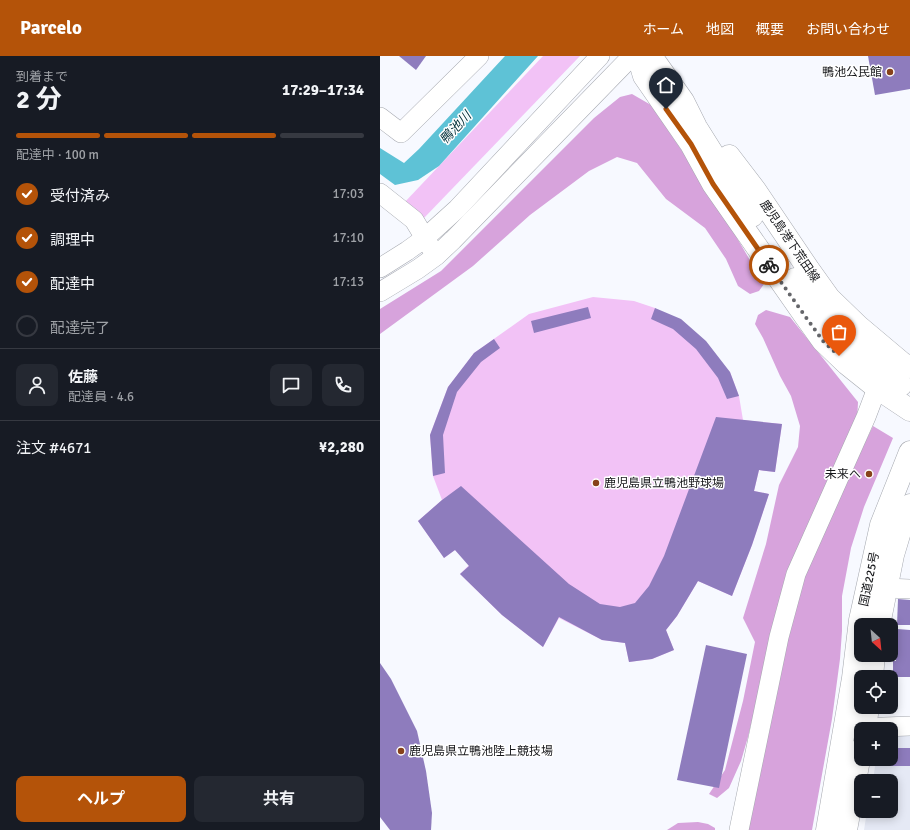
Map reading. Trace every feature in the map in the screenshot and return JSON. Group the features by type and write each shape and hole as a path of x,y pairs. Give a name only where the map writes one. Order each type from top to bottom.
{"main road":[{"name":"鹿児島港下荒田線","path":"638,56 644,76 691,144 713,184 823,341 847,364 910,410"},
{"name":"鹿児島港下荒田線","path":"645,56 656,63 682,102 747,209 802,288 837,331 874,366 905,376"},
{"name":"鹿児島港下荒田線","path":"682,102 704,123 754,190 829,298 858,326 902,363 905,376"},
{"name":"鹿児島港下荒田線","path":"691,144 747,209"},
{"name":"国道225号","path":"827,830 853,678 860,620 880,525 910,452"},
{"name":"国道225号","path":"880,618 893,555 910,505"},
{"path":"846,830 858,766"}],"street":[{"path":"380,117 401,133 479,56"},
{"path":"380,268 425,238 457,209 600,56"},
{"path":"380,292 418,269 436,256 470,224 632,56"},
{"path":"380,192 414,220 436,256"},
{"path":"739,830 779,637 796,574 878,388"},
{"path":"886,588 910,589"},
{"path":"898,726 910,726"}],"shaded area":[{"path":"543,56 580,56 424,218 403,204"},
{"path":"632,94 651,105 693,167 764,284 759,291 750,294 738,286 726,259 705,228 666,199 637,163 617,157 589,171 530,215 473,266 380,334 380,309 441,271 594,118 620,97"},
{"name":"鹿児島県立鴨池野球場","path":"593,297 634,301 655,308 730,372 739,396 743,420 782,424 775,472 759,470 754,491 769,494 752,545 732,596 698,581 677,616 666,630 674,650 652,659 629,662 625,643 602,640 559,618 543,647 502,615 460,574 469,565 455,550 444,558 418,521 442,500 433,476 430,435 448,387 474,353 529,314"},
{"path":"766,310 790,317 858,402 857,423 756,704 741,761 729,788 717,798 709,794 725,770 743,701 755,642 743,618 766,544 779,485 798,447 800,426 791,396 755,324 758,315"},
{"path":"873,426 893,438 864,507 851,548 842,596 840,659 832,719 812,830 746,830 785,638 802,574"},
{"path":"898,735 910,735 910,830 864,830 866,818 898,818 898,774 874,774 875,766 898,766"},
{"path":"698,822 708,824 715,828 715,830 667,830 678,823"}],"water":[{"name":"鴨池川","path":"505,56 538,56 439,166 418,180 395,185 380,174 380,148 404,163 419,149"}],"building":[{"path":"399,56 426,56 416,70"},
{"name":"鴨池公民館","path":"868,56 910,56 910,89 875,95"},
{"path":"588,307 591,318 534,333 531,321"},
{"path":"655,308 681,319 706,341 730,372 739,396 727,399 718,378 696,349 673,329 651,319"},
{"path":"494,339 500,348 481,362 457,392 443,435 445,473 433,476 430,435 448,387 474,353"},
{"path":"716,417 782,424 775,472 759,470 754,491 769,494 752,545 732,596 698,581 677,616 666,630 674,650 652,659 629,662 625,643 602,640 559,617 543,647 502,615 460,574 469,566 455,550 444,558 418,521 461,486 569,584 600,604 620,607 635,603 649,586 664,556"},
{"path":"898,599 910,600 910,625 898,625"},
{"path":"898,629 910,630 910,677 898,677 898,670 893,670 893,662 898,662"},
{"path":"706,645 747,654 719,788 677,780"},
{"name":"鹿児島県立鴨池陸上競技場","path":"380,663 391,679 417,731 426,771 432,813 431,830 390,830 380,817"},
{"path":"898,748 910,748 910,766 898,766"}],"way so far":[{"path":"769,265 823,341 839,356"}],"place":[{"name":"鴨池公民館","path":"890,72"},
{"name":"未来へ","path":"869,474"},
{"name":"鹿児島県立鴨池野球場","path":"596,483"},
{"name":"鹿児島県立鴨池陸上競技場","path":"401,751"}],"route":[{"path":"666,109 691,144 713,184 769,265"}]}
